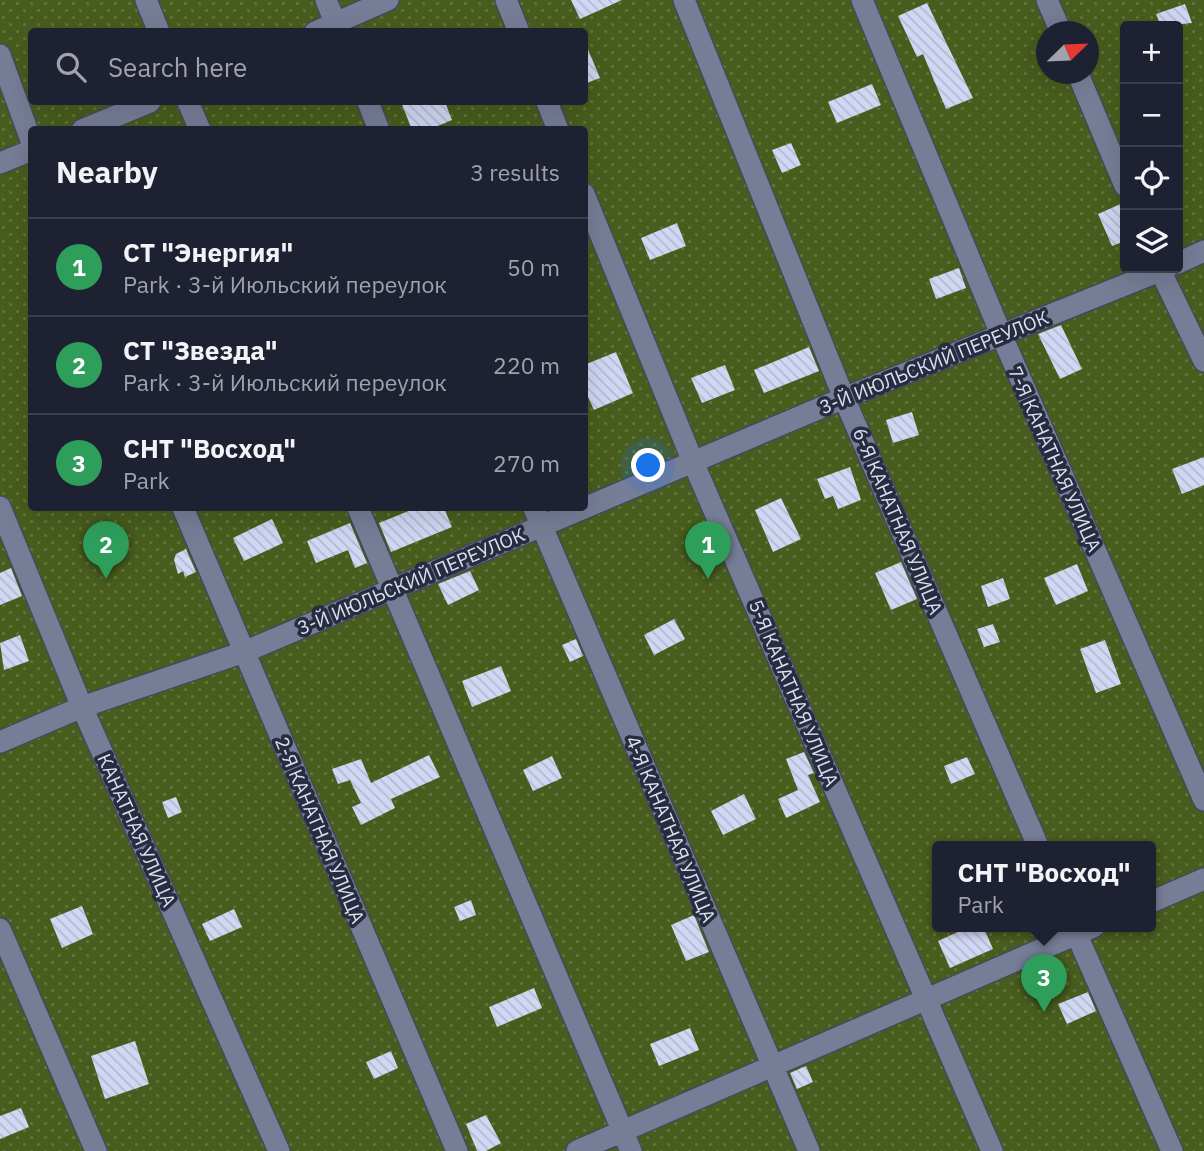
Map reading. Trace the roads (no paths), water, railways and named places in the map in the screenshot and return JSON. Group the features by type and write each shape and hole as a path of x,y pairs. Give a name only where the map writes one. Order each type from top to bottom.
{"street":[{"path":"146,0 157,28"},
{"path":"326,0 337,27 388,0"},
{"path":"506,0 517,28"},
{"name":"6-Я КАНАТНАЯ УЛИЦА","path":"684,0 844,398 1036,841"},
{"name":"7-Я КАНАТНАЯ УЛИЦА","path":"862,0 1001,334 1204,800"},
{"path":"1047,0 1056,21"},
{"path":"0,55 28,132"},
{"path":"1082,84 1120,174"},
{"path":"92,126 143,105"},
{"path":"189,105 198,126"},
{"path":"369,105 377,126"},
{"path":"548,105 556,126"},
{"path":"0,163 28,152"},
{"name":"5-Я КАНАТНАЯ УЛИЦА","path":"588,204 693,462 992,1151"},
{"name":"3-Й ИЮЛЬСКИЙ ПЕРЕУЛОК","path":"1183,260 1204,251"},
{"name":"3-Й ИЮЛЬСКИЙ ПЕРЕУЛОК","path":"588,499 693,462 1151,273"},
{"path":"1168,273 1204,361"},
{"name":"КАНАТНАЯ УЛИЦА","path":"0,507 82,707 279,1151"},
{"name":"2-Я КАНАТНАЯ УЛИЦА","path":"184,511 457,1151"},
{"path":"359,511 627,1141"},
{"name":"3-Й ИЮЛЬСКИЙ ПЕРЕУЛОК","path":"0,742 82,707 244,652 392,589 555,511"},
{"name":"4-Я КАНАТНАЯ УЛИЦА","path":"538,517 809,1151"},
{"path":"1156,900 1204,879"},
{"path":"0,929 96,1151"},
{"path":"578,1151 627,1141 772,1066 1075,932"},
{"path":"1083,932 1172,1151"}],"place":[{"name":"СТ \"Звезда\"","path":"106,579"},
{"name":"СТ \"Энергия\"","path":"708,579"},
{"name":"СНТ \"Восход\"","path":"1044,1012"}]}
